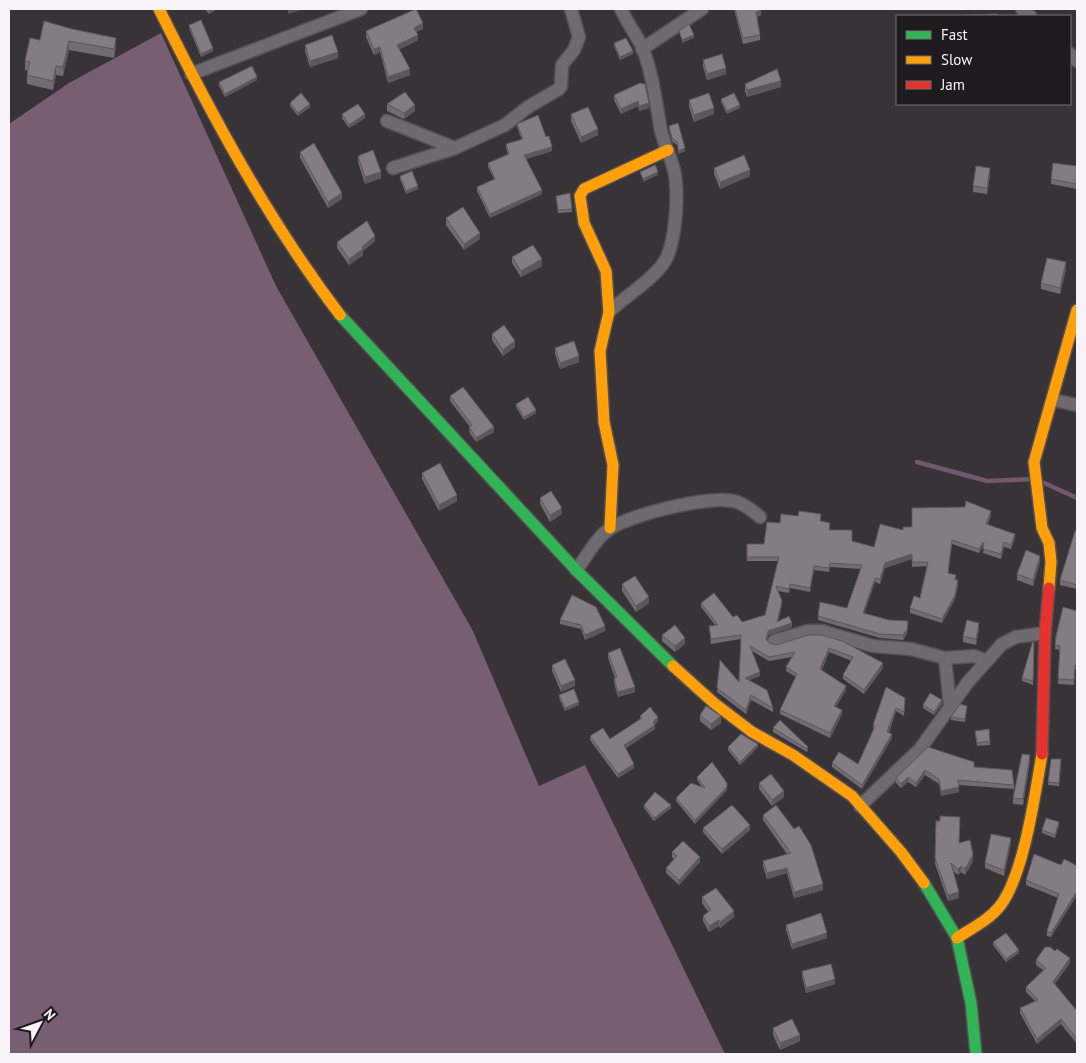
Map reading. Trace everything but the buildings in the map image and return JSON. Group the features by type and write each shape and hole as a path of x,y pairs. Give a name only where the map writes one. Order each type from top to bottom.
{"street":[{"path":"159,9 191,74 264,206 310,276 344,321 576,570 653,647 714,703 752,732 836,784 882,828 918,874 957,938 971,1003 976,1054"},
{"path":"191,74 361,9"},
{"path":"393,168 455,148 505,125 561,86 562,65 574,50 579,37 571,9"},
{"path":"609,312 652,276 667,257 678,188 662,131 658,102 642,49 621,9"},
{"path":"642,49 702,9"},
{"path":"387,122 455,148"},
{"path":"610,528 613,465 604,422 600,351 609,312 606,271 584,223 580,196 582,191 668,150"},
{"path":"957,938 992,915 1001,905 1014,882 1034,803 1043,745 1045,634 1051,562 1049,543 1042,528 1034,462 1077,310"},
{"path":"1053,400 1077,405"},
{"path":"576,570 597,541 610,528 660,511 708,500 736,502 748,507 760,517"},
{"path":"774,641 808,631 822,631 873,646 911,649 931,656 945,658 964,655 987,661"},
{"path":"860,806 920,749 968,682 1002,644 1016,637 1045,634"},
{"path":"945,658 950,706"}],"shaded area":[{"path":"161,33 276,286 473,631 539,786 585,765 725,1054 9,1054 9,124 69,83"}],"waterway":[{"path":"917,462 987,481 1033,479"},
{"path":"1040,481 1077,498"}],"traffic: fast":[{"path":"340,315 576,570 673,666"},
{"path":"924,883 957,938 971,1003 976,1054"}],"traffic: slow":[{"path":"159,9 221,128 265,205 340,315"},
{"path":"610,528 613,465 604,422 600,351 609,312 606,271 584,223 580,196 584,189 668,150"},
{"path":"1049,588 1051,562 1049,543 1042,528 1034,462 1077,310"},
{"path":"673,666 714,703 752,732 793,755 852,796 901,852 924,883"},
{"path":"957,938 991,916 1000,906 1016,875 1032,811 1042,754"}],"traffic: jam":[{"path":"1042,754 1045,633 1049,588"}]}
